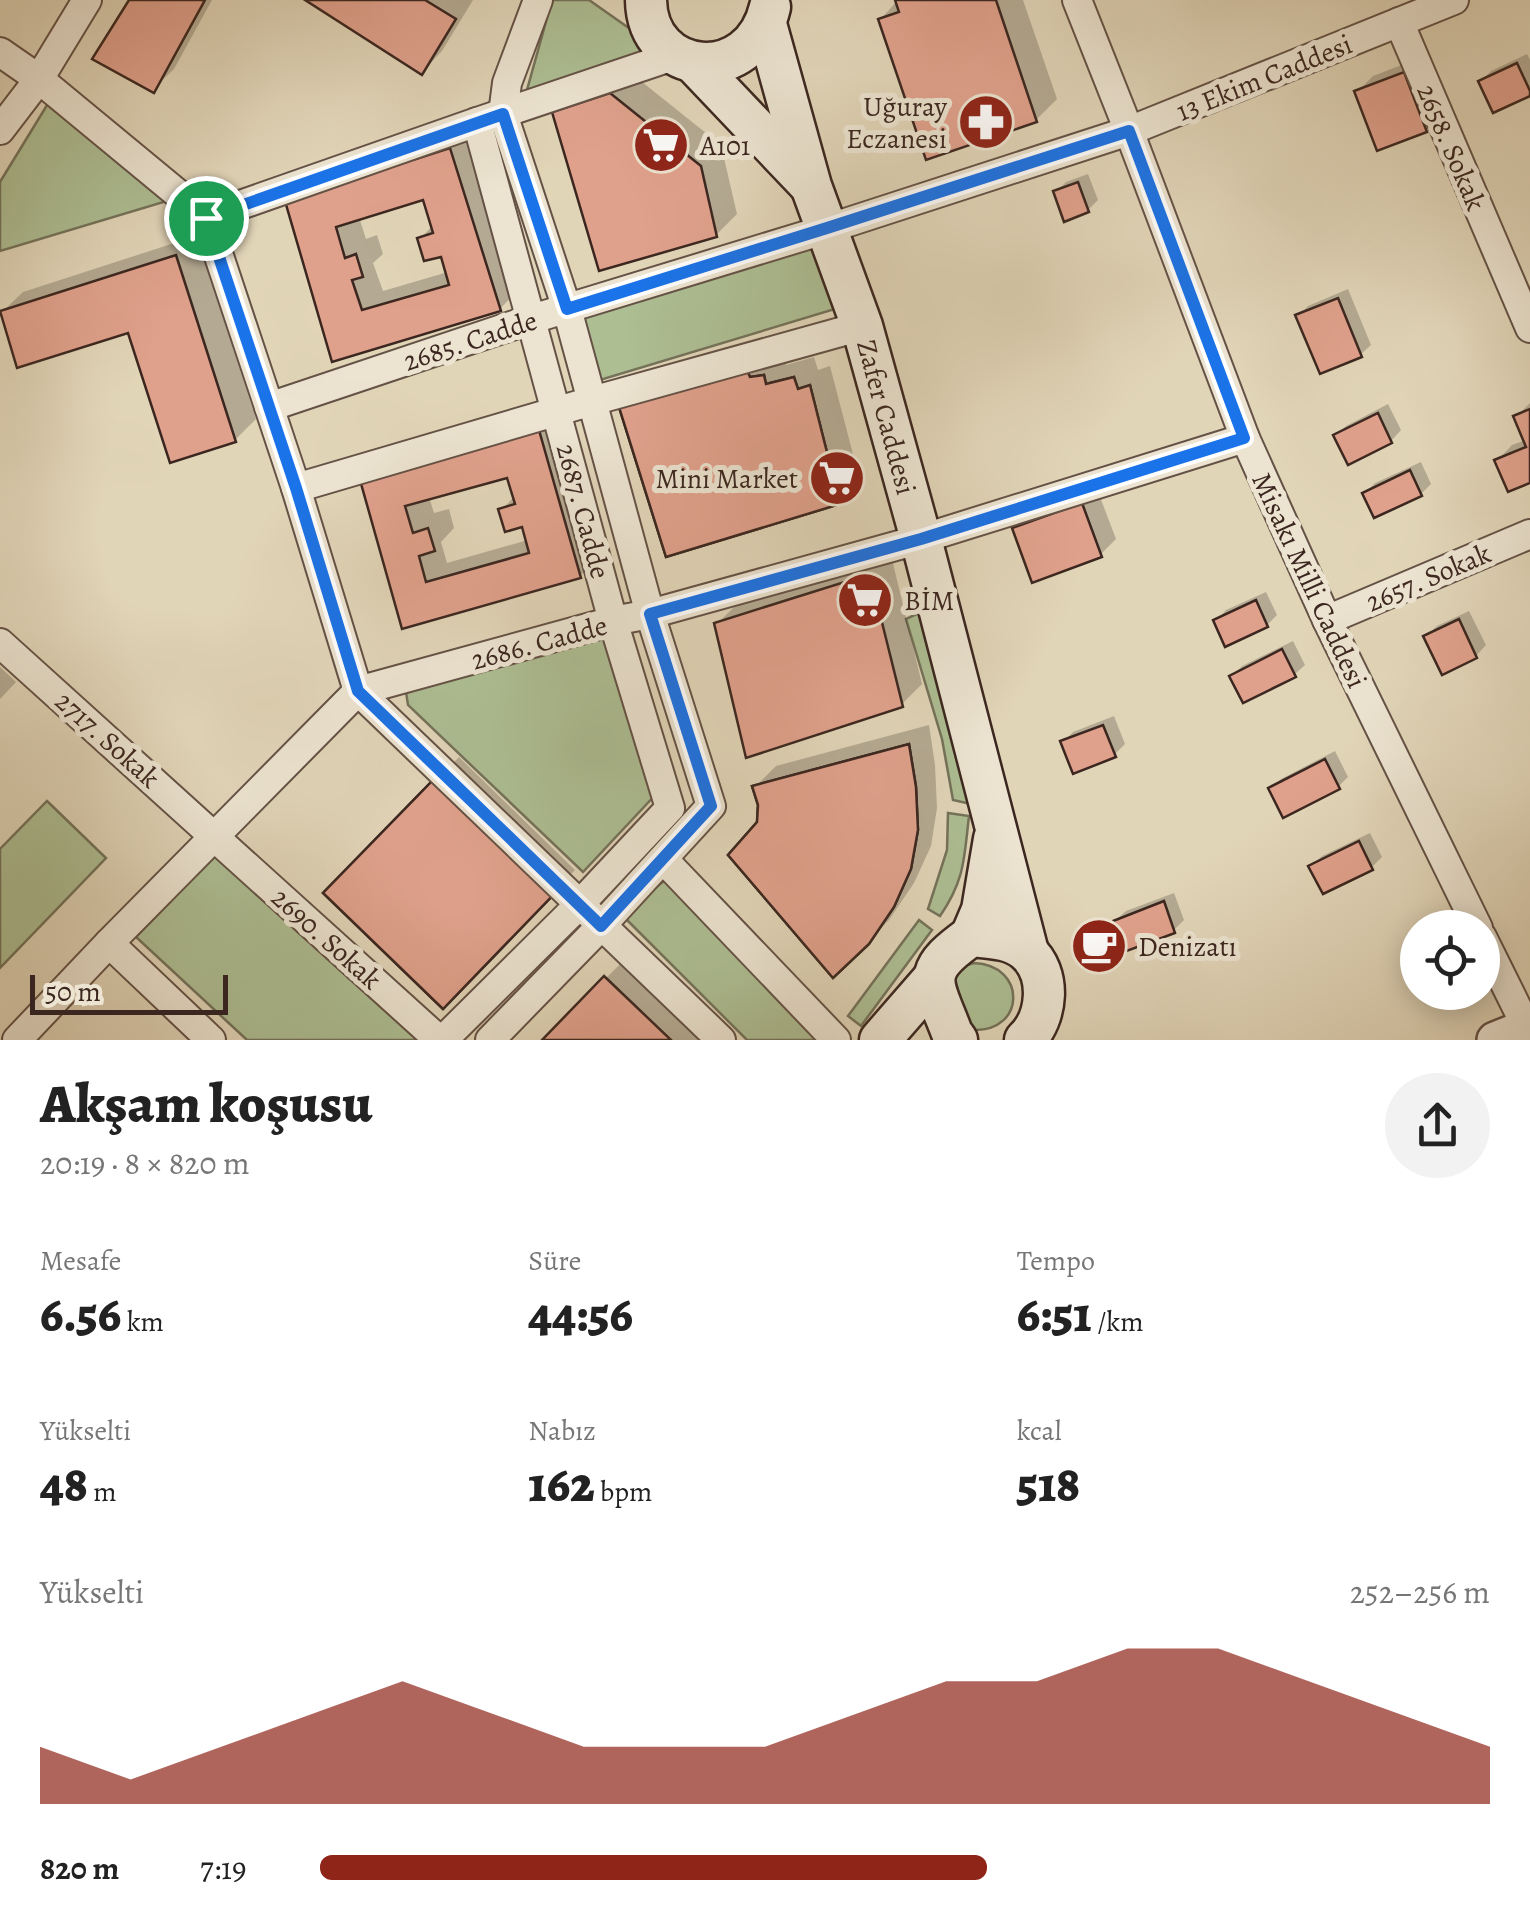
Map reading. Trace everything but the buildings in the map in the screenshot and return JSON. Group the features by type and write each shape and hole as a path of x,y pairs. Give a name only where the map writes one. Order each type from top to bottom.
{"main road":[{"path":"614,0 710,64 744,52 757,40 770,7"},
{"path":"770,7 810,186"},
{"path":"666,36 810,186"},
{"name":"Zafer Caddesi","path":"810,186 862,326 1028,952 1043,980 1044,999"},
{"name":"Zafer Caddesi","path":"971,936 982,910 996,828"},
{"path":"947,1038 933,979 935,968 971,936 1008,940 1028,952"},
{"path":"880,1040 933,979"},
{"path":"1026,1040 1041,1017 1044,999"},
{"path":"1044,999 1056,1040"}],"street":[{"path":"0,130 39,78 87,0"},
{"path":"490,118 538,0"},
{"name":"Misakı Milli Caddesi","path":"1077,0 1244,438 1327,620 1469,910"},
{"name":"13 Ekim Caddesi","path":"1129,131 1454,0"},
{"name":"2658. Sokak","path":"1398,22 1530,328"},
{"path":"206,218 490,118 666,36"},
{"path":"0,52 39,78 206,218 296,488 358,691 721,1040"},
{"name":"2687. Cadde","path":"490,118 567,309 650,614 711,806 490,1040"},
{"name":"2687. Cadde","path":"441,1040 579,905 670,808 613,621 532,320 490,118"},
{"name":"2685. Cadde","path":"269,407 1129,131"},
{"path":"296,488 862,326"},
{"name":"2686. Cadde","path":"17,1040 358,691 921,539 1244,438"},
{"name":"2657. Sokak","path":"1327,620 1530,534"},
{"name":"2717. Sokak","path":"0,642 215,835"},
{"name":"2690. Sokak","path":"215,835 441,1040"},
{"path":"662,859 836,1040"},
{"path":"109,943 211,1040"},
{"path":"1500,980 1521,1032"}],"green space":[{"path":"552,0 589,0 663,52 527,90"},
{"path":"52,97 167,201 0,251 0,182"},
{"path":"812,241 835,309 600,380 578,314"},
{"path":"921,612 971,804 953,800 942,739 906,619"},
{"path":"607,631 658,792 583,872 408,705 406,692"},
{"path":"47,801 106,858 0,968 0,849"},
{"path":"948,813 969,816 959,880 940,916 928,909 947,850"},
{"path":"221,849 422,1040 247,1040 136,937"},
{"path":"665,880 824,1040 747,1040 622,915"},
{"path":"919,920 932,930 861,1026 848,1016"},
{"path":"974,963 1004,975 1013,998 1003,1021 973,1030 949,981 964,966"}],"place":[{"name":"Uğuray Eczanesi","path":"986,122"},
{"name":"A101","path":"661,145"},
{"name":"Mini Market","path":"837,478"},
{"name":"BİM","path":"865,600"},
{"name":"Denizatı","path":"1099,946"}],"route":[{"path":"503,114 567,309 1129,131 1244,438 921,539 650,614 711,806 601,926 358,691 296,488 206,218 503,114"}]}
